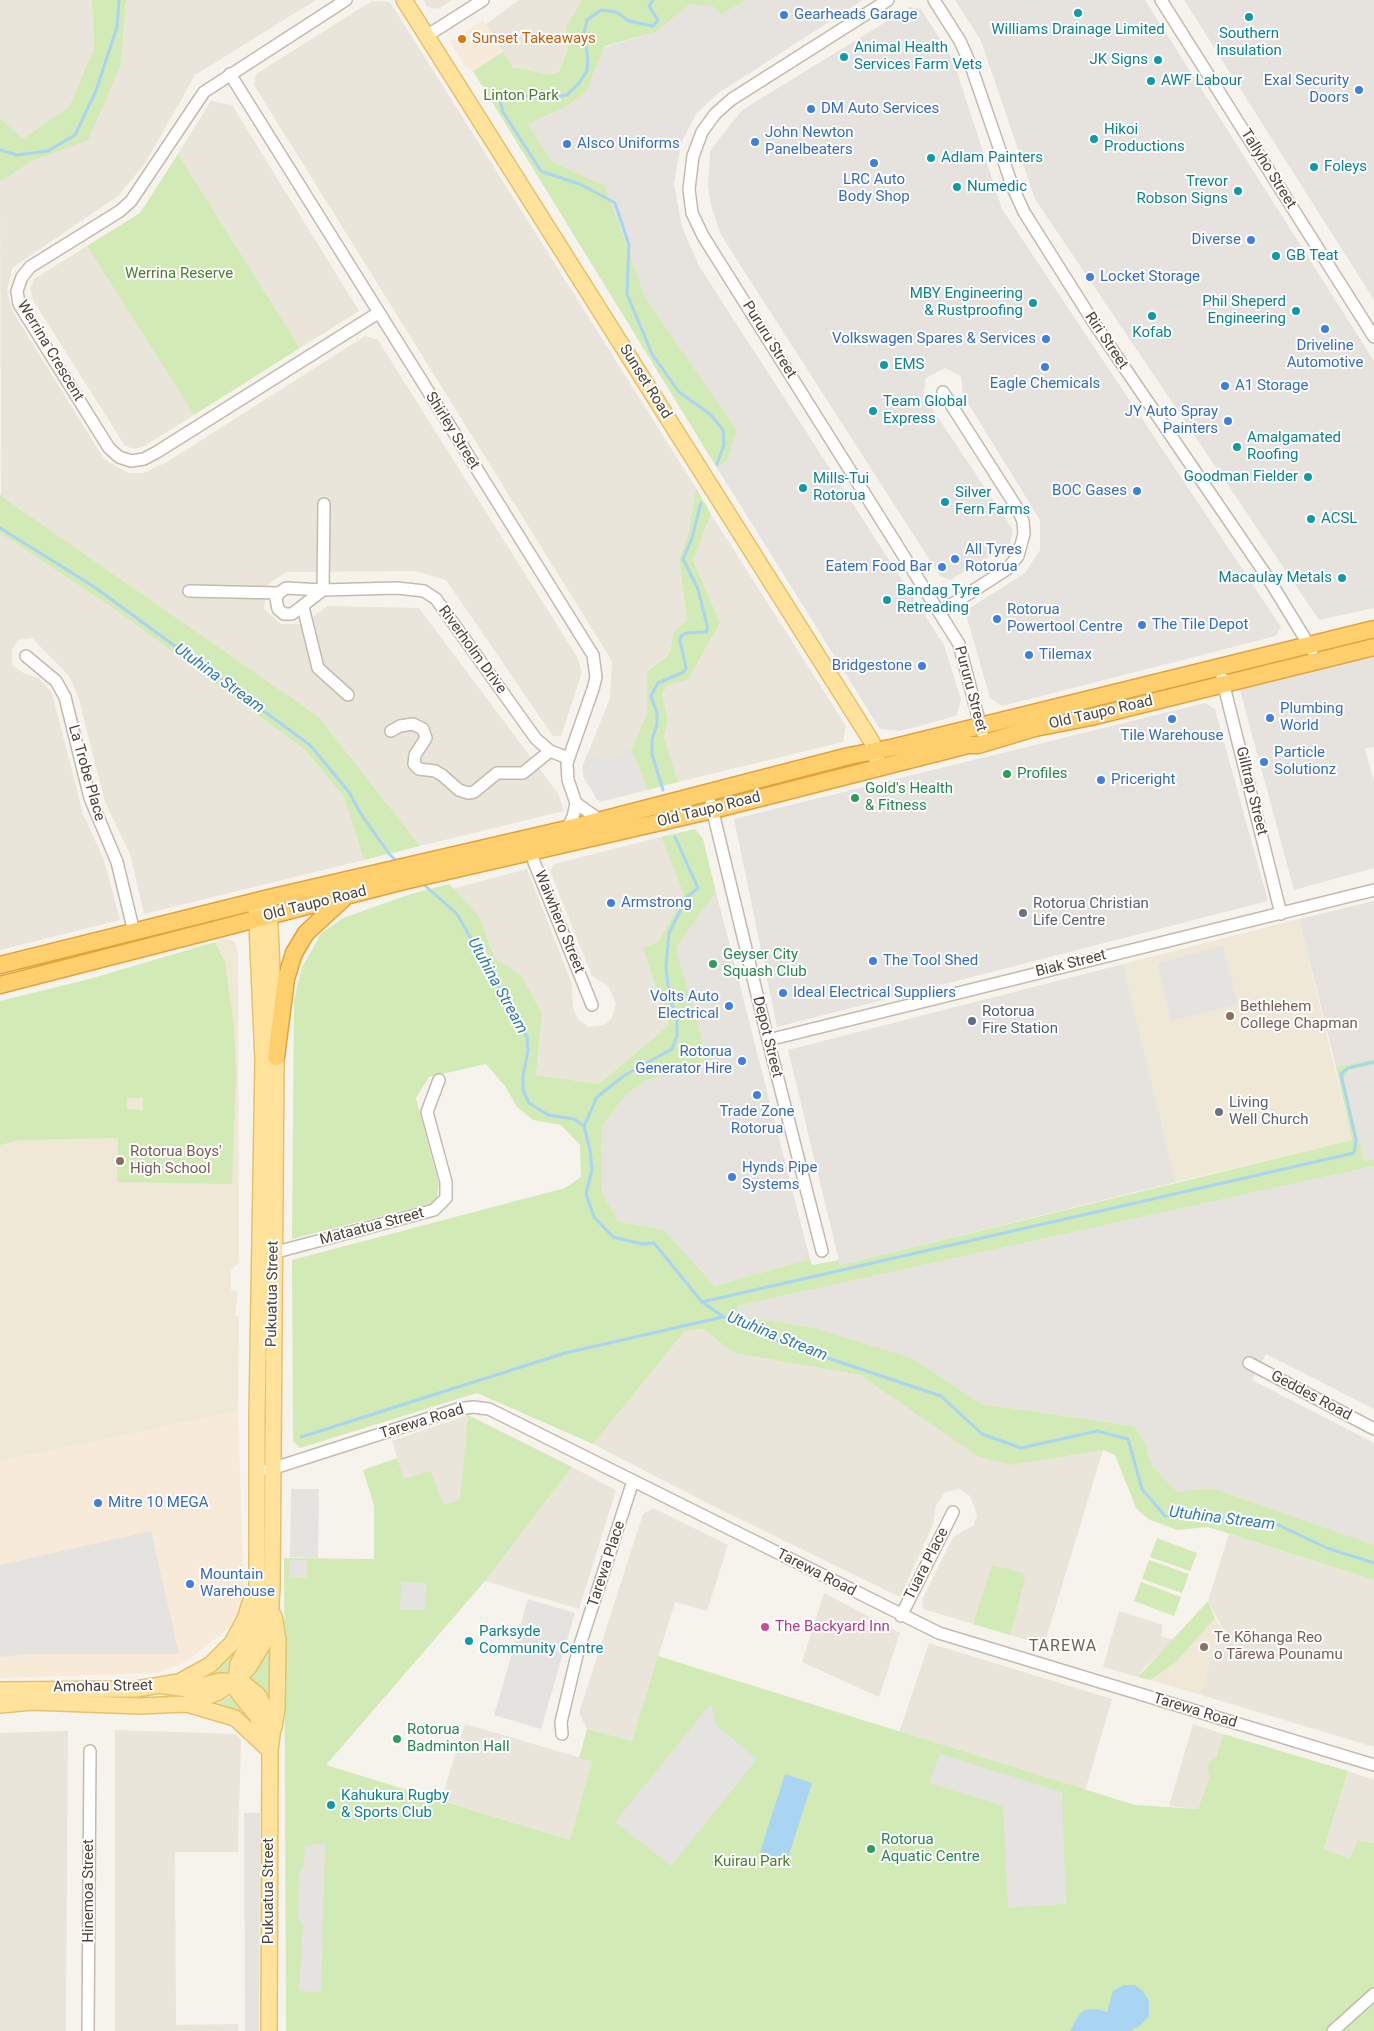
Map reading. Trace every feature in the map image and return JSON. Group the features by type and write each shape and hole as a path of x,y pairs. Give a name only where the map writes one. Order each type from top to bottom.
{"highway":[{"name":"Old Taupo Road","path":"0,965 262,900 399,876 532,845 713,810 968,745 984,744 1018,732 1091,717 1222,675 1309,644 1374,629"},
{"name":"Old Taupo Road","path":"532,845 567,829 876,750 1222,675 1318,661 1374,647"},
{"name":"Old Taupo Road","path":"0,985 346,896 399,876"},
{"path":"276,1057 286,979 294,953 306,933 346,896"},
{"name":"Old Taupo Road","path":"43,974 63,962 124,945 132,940 134,932"}],"main road":[{"name":"Sunset Road","path":"404,0 428,35 876,750 879,767"},
{"name":"Pukuatua Street","path":"257,1567 257,1472 276,1057 262,900"},
{"name":"Pukuatua Street","path":"236,1680 249,1667 261,1648 272,1602 272,1468 263,1060 263,917"},
{"path":"164,1686 188,1689 220,1681 236,1680 238,1664 249,1646 256,1622 257,1567"},
{"name":"Amohau Street","path":"0,1690 136,1689 164,1686 199,1672 210,1665 232,1643 250,1606 257,1567"},
{"path":"272,1602 278,1640 277,1708 272,1735"},
{"name":"Pukuatua Street","path":"236,1680 248,1684 258,1695 268,1712 272,1735 270,1751 269,2031"},
{"name":"Pukuatua Street","path":"236,1680 238,1691 257,1716 270,1751"},
{"name":"Amohau Street","path":"0,1705 32,1702 155,1706 186,1704 217,1693 236,1680"},
{"path":"186,1704 235,1718 270,1751"}],"street":[{"name":"Werrina Crescent","path":"346,0 230,74 200,97 131,201 120,211 30,267 22,277 17,291 19,304 109,448 119,457 131,461 144,459 157,452 378,313"},
{"path":"428,35 483,0"},
{"name":"Pururu Street","path":"888,0 732,99 715,114 702,132 693,156 689,189 692,213 703,236 959,644 984,744"},
{"name":"Riri Street","path":"934,0 960,41 971,66 1013,188 1024,212 1094,323 1251,554 1318,661"},
{"name":"Tallyho Street","path":"1161,0 1374,337"},
{"name":"Shirley Street","path":"230,74 593,655 596,677 593,690 568,758 568,780 576,803"},
{"path":"940,612 1007,569 1018,556 1024,534 1023,521 1017,508 943,392"},
{"path":"279,593 276,599 278,608 284,614 292,614 324,590 324,504"},
{"name":"Riverholm Drive","path":"189,591 279,593 286,588 324,590 404,588 421,590 430,594 436,600 536,739 550,751 568,758"},
{"path":"302,607 318,668 348,695"},
{"name":"La Trobe Place","path":"26,656 56,681 65,697 90,798 117,862 134,932"},
{"name":"Gilltrap Street","path":"1222,675 1280,914"},
{"path":"391,731 400,726 413,724 423,729 426,738 415,755 414,764 420,769 434,771 442,775 459,790 468,793 474,792 497,774 523,774 550,751"},
{"name":"Depot Street","path":"709,792 768,1040 822,1251"},
{"path":"567,829 573,818 576,803 601,821"},
{"name":"Waiwhero Street","path":"532,845 534,862 592,1005"},
{"name":"Biak Street","path":"768,1040 1374,890"},
{"name":"Mataatua Street","path":"267,1254 434,1210 446,1198 446,1182 426,1112 439,1080"},
{"name":"Geddes Road","path":"1249,1363 1374,1429"},
{"name":"Tarewa Road","path":"257,1472 458,1409 473,1407 498,1414 901,1616 954,1639 1374,1765"},
{"name":"Tarewa Place","path":"562,1734 561,1722 578,1651 633,1481"},
{"name":"Tuara Place","path":"901,1616 953,1512"},
{"name":"Hinemoa Street","path":"88,2031 90,1751"},
{"path":"1333,2031 1374,1994"}],"shaded area":[{"path":"0,0 92,0 94,48 69,107 23,140 0,118"},
{"path":"126,0 316,0 195,75 146,162 118,196 12,268 7,291 12,310 104,459 128,473 143,473 167,462 365,336 378,340 577,657 582,672 561,736 553,736 446,580 415,571 286,572 266,586 264,609 281,624 304,624 327,606 419,608 559,795 564,811 420,846 319,717 1,496 0,182 32,161 88,139 121,65"},
{"path":"423,0 452,0 438,9 427,7"},
{"path":"519,0 582,0 566,27 568,49 559,70 551,75 518,68 514,70 486,24"},
{"path":"745,0 863,0 717,94 696,114 681,143 674,184 682,227 699,266 944,645 961,700 956,716 900,731 880,729 717,468 728,460 737,430 646,299 605,186 551,161 528,124 565,107 586,92 605,47 656,32 690,4 712,6 721,15"},
{"path":"955,0 1145,0 1374,361 1374,608 1319,620 1035,199 981,41"},
{"path":"1184,0 1374,0 1374,300"},
{"path":"372,1 390,2 696,488 689,532 679,559 687,620 673,633 670,652 647,672 647,713 631,750 648,790 600,802 584,779 582,768 610,698 612,661 254,85 256,74"},
{"path":"910,7 921,9 953,60 1002,209 1281,627 1276,636 1002,706 990,698 965,611 1025,573 1040,550 1040,520 963,395 961,376 945,368 926,378 923,395 1013,530 1010,544 950,580 940,576 721,235 712,209 708,187 710,151 742,110"},
{"path":"483,20 503,52 473,71 466,68 450,42"},
{"path":"211,101 232,105 359,311 300,348 178,154"},
{"path":"87,246 194,415 144,446 135,449 125,446 33,300 30,289 34,279"},
{"path":"711,514 846,726 843,742 678,782 664,737 668,720 662,694 668,685 688,680 720,624 693,560"},
{"path":"0,533 119,612 305,750 344,797 364,860 144,914 130,854 105,802 78,696 69,676 32,638 18,640 12,650 12,665 25,674 39,678 52,693 83,814 104,860 120,920 0,950"},
{"path":"1374,657 1374,747 1365,749 1374,782 1374,868 1294,890 1238,683"},
{"path":"1205,703 1215,709 1268,901 777,1027 734,819"},
{"path":"631,750 647,788 607,800 597,800 585,776 583,767 587,753 610,762 625,751"},
{"path":"661,837 684,895 658,942 644,948 669,1025 599,1084 536,1075 542,1014 522,976 495,958 478,915 452,889 527,869 572,984 573,1008 579,1020 589,1027 604,1025 612,1018 616,1003 608,986 592,976 550,871 554,864"},
{"path":"716,892 810,1259 715,1286 664,1230 618,1221 602,1193 601,1127 626,1095 645,1081 708,1061 676,948"},
{"path":"1374,901 1374,1059 1336,1067 1299,919"},
{"name":"Bethlehem College Chapman","path":"1299,919 1352,1140 1176,1182 1123,964"},
{"name":"Rotorua Boys' High School","path":"224,940 232,940 235,943 238,955 239,1262 231,1270 231,1290 238,1292 235,1316 239,1317 238,1411 0,1461 0,1001 90,979"},
{"path":"1223,946 1238,1004 1171,1021 1157,963"},
{"path":"1123,964 1176,1182 840,1265 788,1050"},
{"path":"1374,1065 1374,1159 1364,1161 1344,1079 1348,1071"},
{"path":"1374,1166 1374,1409 1266,1354 1252,1380 1374,1443 1374,1545 1212,1488 1177,1493 1152,1466 1145,1443 1134,1426 982,1404 912,1358 811,1327 737,1316 737,1306"},
{"path":"703,1329 734,1353 860,1375 910,1409 1012,1465 1103,1450 1044,1645 923,1609 922,1600 953,1537 973,1526 977,1515 970,1496 959,1489 945,1492 936,1506 933,1525 900,1597 711,1505 593,1444 685,1331"},
{"path":"238,1411 244,1594 234,1624 187,1661 157,1673 0,1678 0,1461"},
{"path":"468,1415 461,1500 443,1505 404,1480 392,1441"},
{"path":"572,1467 616,1490 579,1609 485,1581"},
{"path":"291,1489 319,1489 318,1558 290,1557"},
{"path":"653,1508 728,1545 707,1611 675,1602 632,1741 587,1729 579,1713 643,1514"},
{"path":"151,1531 179,1654 26,1654 0,1657 0,1565"},
{"path":"1229,1534 1374,1580 1374,1747 1201,1695 1211,1658 1227,1637 1208,1601"},
{"path":"289,1560 307,1560 307,1578 289,1578"},
{"path":"401,1582 426,1583 425,1610 400,1610"},
{"path":"824,1593 900,1633 879,1697 802,1662"},
{"path":"528,1599 575,1613 541,1729 494,1715"},
{"path":"1119,1611 1163,1625 1161,1636 1174,1640 1142,1670 1138,1677 1103,1667"},
{"name":"Te Kōhanga Reo o Tārewa Pounamu","path":"1215,1618 1227,1637 1211,1658 1201,1695 1150,1680 1176,1662"},
{"path":"929,1643 1112,1699 1085,1791 899,1733"},
{"path":"711,1703 716,1725 757,1759 671,1866 615,1822"},
{"path":"465,1724 592,1761 570,1840 441,1800"},
{"path":"1193,1724 1223,1734 1216,1758 1207,1766 1209,1778 1198,1809 1169,1806"},
{"path":"115,1730 236,1734 241,1740 238,1852 175,1852 176,2025 238,2024 238,2031 115,2031"},
{"path":"68,1731 66,2031 0,2031 0,1733"},
{"path":"940,1754 1062,1792 1066,1904 1008,1908 1003,1806 929,1783"},
{"path":"1348,1771 1374,1780 1374,1843 1357,1840 1350,1859 1324,1850"},
{"path":"244,1813 260,1813 259,2031 245,2031"},
{"path":"325,1844 321,1992 299,1991 303,1926 298,1919 299,1875 304,1864 305,1845"}],"green space":[{"path":"92,0 126,0 121,65 88,140 32,161 0,182 0,118 23,139 69,107 94,48"},
{"name":"Linton Park","path":"582,0 745,0 721,15 712,6 690,4 656,32 605,46 586,92 565,107 528,124 551,161 605,186 646,299 737,430 728,460 717,468 473,71 503,52 514,69 551,75 559,71 568,49 566,27"},
{"name":"Werrina Reserve","path":"178,154 300,348 194,415 87,246 140,213"},
{"path":"696,488 711,514 693,560 720,623 688,680 668,685 662,694 668,720 664,737 678,782 648,790 631,750 647,713 647,672 670,653 673,633 687,620 679,559 689,532"},
{"path":"0,493 1,496 319,717 420,846 364,860 344,797 305,750 119,612 0,533"},
{"path":"695,829 703,839 716,892 676,948 708,1061 645,1081 626,1095 601,1127 602,1193 618,1221 664,1230 715,1286 810,1259 812,1265 839,1260 840,1265 1352,1140 1336,1067 1374,1059 1374,1065 1348,1071 1344,1079 1364,1161 1374,1159 1374,1166 737,1306 738,1316 811,1327 912,1358 982,1404 1134,1426 1145,1443 1152,1466 1177,1492 1212,1488 1374,1545 1374,1580 1208,1527 1177,1530 1148,1519 1136,1508 1115,1455 1103,1450 1012,1465 979,1457 860,1375 734,1353 703,1329 685,1331 593,1444 477,1393 300,1448 293,1441 292,1260 565,1188 581,1177 580,1145 561,1125 533,1120 517,1107 505,1086 486,1064 429,1077 416,1098 439,1185 436,1202 292,1239 294,1000 302,967 321,934 343,918 411,894 449,884 478,915 495,958 522,976 542,1014 536,1075 599,1084 669,1025 643,948 658,942 684,895 661,837"},
{"path":"215,942 225,962 234,1028 236,1075 232,1184 117,1182 118,1138 19,1140 0,1145 0,1001 90,979","holes":["127,1098 143,1098 143,1110 127,1109"]},
{"name":"Kuirau Park","path":"468,1415 572,1467 485,1581 326,1765 570,1840 592,1761 579,1758 587,1729 632,1741 658,1656 1135,1805 1198,1809 1209,1778 1207,1766 1210,1761 1216,1758 1223,1734 1348,1771 1324,1849 1350,1859 1357,1840 1374,1843 1374,2031 286,2031 284,1558 374,1559 374,1506 363,1470 397,1458 404,1479 431,1471 443,1505 460,1500"},
{"path":"1157,1538 1197,1553 1190,1571 1150,1557"},
{"path":"1149,1560 1189,1574 1182,1593 1142,1579"},
{"path":"992,1565 1023,1573 1025,1579 1010,1635 973,1624"},
{"path":"1141,1582 1181,1597 1174,1616 1134,1601"},
{"path":"1208,1601 1215,1618 1176,1662 1150,1680 1138,1677"},
{"path":"272,1642 273,1710 249,1679 266,1657"},
{"path":"238,1645 237,1656 229,1667 229,1675 196,1682 218,1668"},
{"path":"234,1694 259,1730 215,1705"}],"water":[{"path":"785,1774 812,1783 787,1861 760,1852"},
{"path":"1124,1985 1134,1985 1142,1990 1149,2001 1149,2017 1139,2026 1130,2031 1070,2031 1078,2016 1085,2010 1098,2009 1107,2012 1113,1991"}],"waterway":[{"path":"0,150 17,155 48,151 75,135 96,91 117,27 119,0"},
{"path":"653,0 649,6 658,20 653,26 629,21 616,12 601,10 587,20 584,33 588,60 587,71 579,83 567,95 545,99 513,94 500,101 503,112 541,171 582,185 615,203 629,245 627,294 652,354 679,392 710,414 723,430 724,445 717,464"},
{"path":"663,790 652,754 652,739 657,725 657,713 651,696 658,683 684,672 686,667 680,641 681,636 686,633 707,632 698,589 683,559 692,538 701,503"},
{"name":"Utuhina Stream","path":"0,528 93,586 310,745 349,792 361,814 390,855 399,863"},
{"path":"584,1126 597,1097 625,1075 672,1049 677,1036 677,1019 669,996 666,967 669,933 687,897 698,888 675,837"},
{"name":"Utuhina Stream","path":"421,882 457,914 527,1037 528,1051 523,1076 523,1090 529,1103 548,1115 574,1119 584,1126 590,1150 592,1170 586,1194 594,1217 613,1237 642,1244 654,1243 702,1302 724,1317 780,1342 941,1396 982,1434 1021,1448 1097,1431 1128,1439 1142,1489 1165,1516 1272,1522 1327,1548 1374,1563"},
{"path":"702,1302 1354,1153 1356,1140 1341,1074 1348,1068 1374,1062"},
{"path":"301,1437 565,1353 723,1317"}],"place":[{"name":"Williams Drainage Limited","path":"1078,13"},
{"name":"Gearheads Garage","path":"784,15"},
{"name":"Southern Insulation","path":"1249,17"},
{"name":"Sunset Takeaways","path":"462,39"},
{"name":"Animal Health Services Farm Vets","path":"844,57"},
{"name":"JK Signs","path":"1158,60"},
{"name":"AWF Labour","path":"1151,81"},
{"name":"Exal Security Doors","path":"1359,90"},
{"name":"DM Auto Services","path":"811,109"},
{"name":"Hikoi Productions","path":"1094,139"},
{"name":"John Newton Panelbeaters","path":"755,142"},
{"name":"Alsco Uniforms","path":"567,144"},
{"name":"Adlam Painters","path":"931,158"},
{"name":"LRC Auto Body Shop","path":"874,163"},
{"name":"Foleys","path":"1314,167"},
{"name":"Numedic","path":"957,187"},
{"name":"Trevor Robson Signs","path":"1238,191"},
{"name":"Diverse","path":"1251,240"},
{"name":"GB Teat","path":"1276,256"},
{"name":"Locket Storage","path":"1090,277"},
{"name":"MBY Engineering & Rustproofing","path":"1033,303"},
{"name":"Phil Sheperd Engineering","path":"1296,311"},
{"name":"Kofab","path":"1152,316"},
{"name":"Driveline Automotive","path":"1325,329"},
{"name":"Volkswagen Spares & Services","path":"1046,339"},
{"name":"EMS","path":"884,365"},
{"name":"Eagle Chemicals","path":"1045,367"},
{"name":"A1 Storage","path":"1225,386"},
{"name":"Team Global Express","path":"873,411"},
{"name":"JY Auto Spray Painters","path":"1228,421"},
{"name":"Amalgamated Roofing","path":"1237,447"},
{"name":"Goodman Fielder","path":"1308,477"},
{"name":"Mills-Tui Rotorua","path":"803,488"},
{"name":"BOC Gases","path":"1137,491"},
{"name":"Silver Fern Farms","path":"945,502"},
{"name":"ACSL","path":"1311,519"},
{"name":"All Tyres Rotorua","path":"955,559"},
{"name":"Eatem Food Bar","path":"942,567"},
{"name":"Macaulay Metals","path":"1342,578"},
{"name":"Bandag Tyre Retreading","path":"887,600"},
{"name":"Rotorua Powertool Centre","path":"997,619"},
{"name":"The Tile Depot","path":"1142,625"},
{"name":"Tilemax","path":"1029,655"},
{"name":"Bridgestone","path":"922,666"},
{"name":"Plumbing World","path":"1270,718"},
{"name":"Tile Warehouse","path":"1172,719"},
{"name":"Particle Solutionz","path":"1264,762"},
{"name":"Profiles","path":"1007,774"},
{"name":"Priceright","path":"1101,780"},
{"name":"Gold's Health & Fitness","path":"855,798"},
{"name":"Armstrong","path":"611,903"},
{"name":"Rotorua Christian Life Centre","path":"1023,913"},
{"name":"The Tool Shed","path":"873,961"},
{"name":"Geyser City Squash Club","path":"713,964"},
{"name":"Ideal Electrical Suppliers","path":"783,993"},
{"name":"Volts Auto Electrical","path":"729,1006"},
{"name":"Bethlehem College Chapman","path":"1230,1016"},
{"name":"Rotorua Fire Station","path":"972,1021"},
{"name":"Rotorua Generator Hire","path":"742,1061"},
{"name":"Trade Zone Rotorua","path":"757,1095"},
{"name":"Living Well Church","path":"1219,1112"},
{"name":"Rotorua Boys' High School","path":"120,1161"},
{"name":"Hynds Pipe Systems","path":"732,1177"},
{"name":"Mitre 10 MEGA","path":"98,1503"},
{"name":"Mountain Warehouse","path":"190,1584"},
{"name":"The Backyard Inn","path":"765,1627"},
{"name":"Parksyde Community Centre","path":"469,1641"},
{"name":"Te Kōhanga Reo o Tārewa Pounamu","path":"1204,1647"},
{"name":"Rotorua Badminton Hall","path":"397,1739"},
{"name":"Kahukura Rugby & Sports Club","path":"331,1805"},
{"name":"Rotorua Aquatic Centre","path":"871,1849"}],"district":[{"name":"TAREWA","path":"1063,1647"}]}
